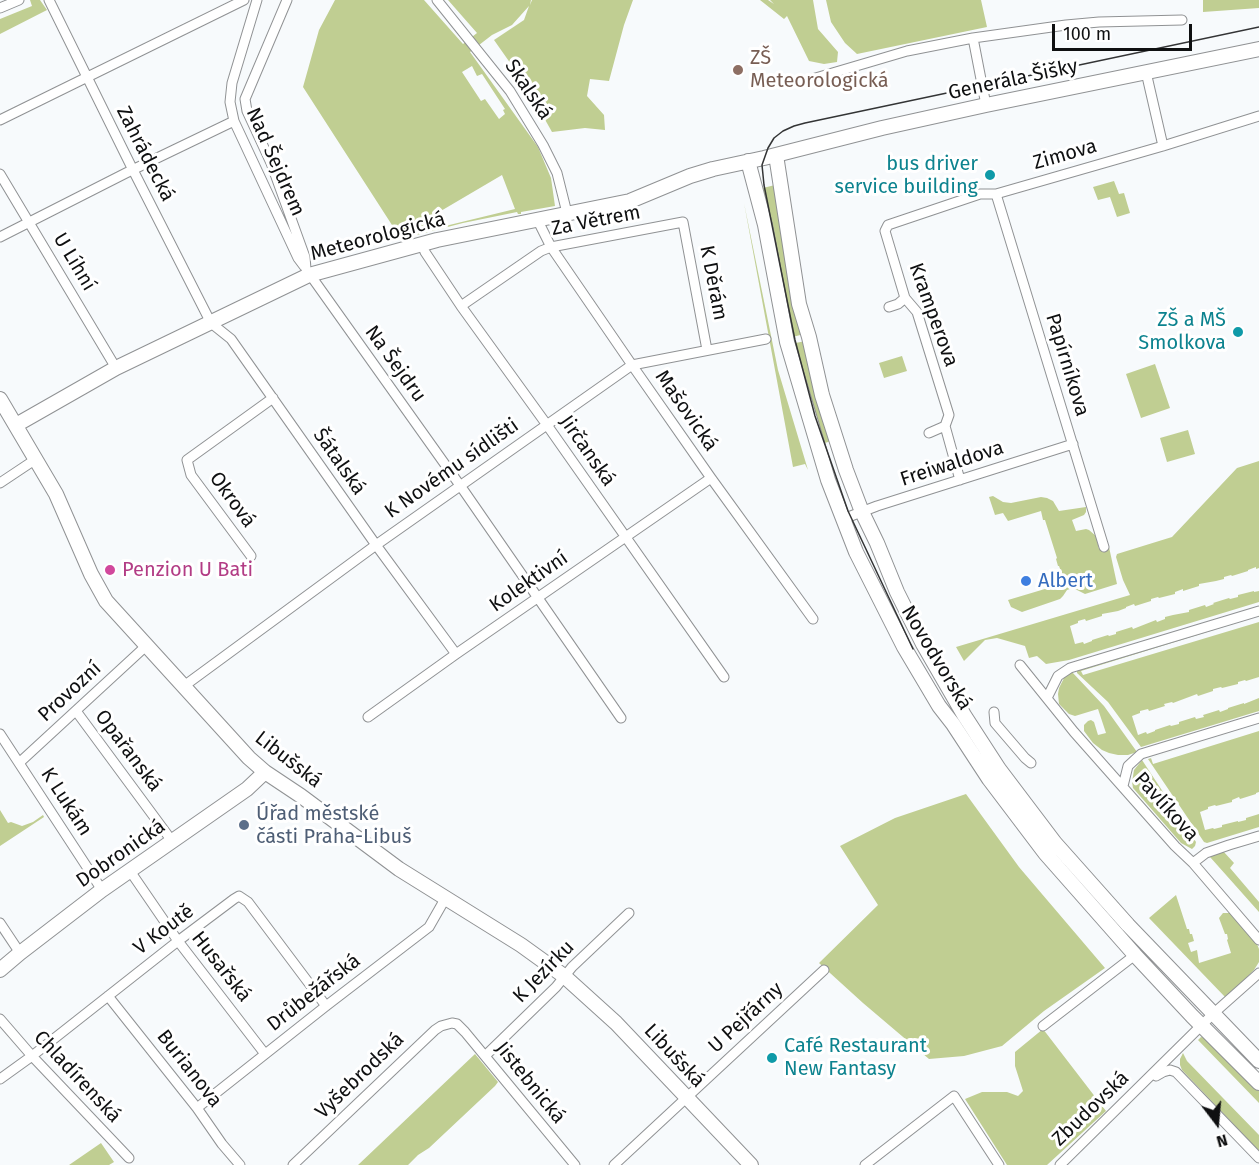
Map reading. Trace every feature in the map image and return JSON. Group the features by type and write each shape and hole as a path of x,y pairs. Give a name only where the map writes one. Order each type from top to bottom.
{"main road":[{"name":"Generála Šišky","path":"776,155 986,105 1259,49"},
{"name":"Meteorologická","path":"16,425 116,368 211,323 307,271 469,233 636,200 701,172 776,155"},
{"name":"Novodvorská","path":"776,155 799,304 822,395 862,512 894,586 923,644 964,715 999,769 1055,843 1128,925 1259,1060"},
{"name":"Novodvorská","path":"748,161 765,225 787,342 825,471 856,552 904,647 939,706 989,779 1045,853 1135,955 1259,1083"},
{"name":"Libušská","path":"0,399 56,494 91,574 106,601 249,758 399,869 521,945 564,976 616,1023 751,1165"},
{"name":"Dobronická","path":"0,970 102,890 247,789 265,772"}],"street":[{"path":"0,8 19,0"},
{"name":"Zahrádecká","path":"49,0 132,170 211,323"},
{"path":"0,120 244,0"},
{"name":"Nad Šejdrem","path":"257,0 232,83 230,102 234,121 298,258 307,271"},
{"name":"Na Šejdru","path":"287,0 245,99 247,111 271,163 305,257 307,271 621,718"},
{"name":"Skalská","path":"437,0 510,91 543,145 557,173 567,213"},
{"path":"802,81 907,51 973,38 1099,22 1182,20"},
{"path":"973,38 986,105"},
{"path":"1146,72 1162,146"},
{"name":"Zimova","path":"885,231 888,225 980,194 996,194 1259,116"},
{"path":"0,237 234,121"},
{"name":"U Líhní","path":"0,174 116,368"},
{"name":"Papírníkova","path":"996,194 1104,547"},
{"name":"Mašovická","path":"537,219 551,247 632,365 813,619"},
{"name":"Za Větrem","path":"460,306 541,251 551,247 683,222"},
{"name":"K Děrám","path":"683,222 707,350"},
{"name":"Kramperova","path":"885,231 905,298 917,312 949,415 945,426 960,480"},
{"name":"Jirčanská","path":"422,244 460,306 547,424 724,677"},
{"path":"889,306 898,304 905,298"},
{"name":"Šátalská","path":"211,323 231,339 456,654"},
{"name":"K Novému sídlišti","path":"184,686 376,545 632,365 766,339"},
{"name":"Okrová","path":"251,556 191,475 187,460 273,398"},
{"path":"929,433 945,426"},
{"name":"Freiwaldova","path":"843,519 1072,444"},
{"path":"0,483 36,459"},
{"name":"Kolektivní","path":"368,717 711,478"},
{"path":"1047,698 1058,676 1070,668 1259,611"},
{"name":"Provozní","path":"19,763 146,646"},
{"name":"Pavlíkova","path":"1020,665 1074,732 1259,940"},
{"name":"Opařanská","path":"76,711 172,841"},
{"path":"994,712 995,723 1031,763"},
{"path":"1123,786 1128,766 1141,754 1259,718"},
{"name":"K Lukám","path":"0,734 102,890"},
{"path":"1193,864 1206,854 1259,836"},
{"name":"Husařská","path":"129,871 178,941 265,1054"},
{"name":"V Koutě","path":"0,1079 239,896 248,902 326,1006"},
{"name":"Drůbežářská","path":"197,1108 429,927 445,899"},
{"name":"K Jezírku","path":"485,1056 556,987 572,967 629,914"},
{"path":"0,923 20,953"},
{"path":"1043,1026 1135,955"},
{"name":"U Pejřárny","path":"614,1165 824,970"},
{"name":"Zbudovská","path":"1060,1165 1214,1013 1259,973"},
{"name":"Burianova","path":"108,996 240,1165"},
{"name":"Chladírenská","path":"0,1019 129,1158"},
{"name":"Vyšebrodská","path":"293,1165 435,1030 448,1024 457,1024"},
{"name":"Jistebnická","path":"457,1024 575,1165"},
{"name":"Zbudovská","path":"1148,1079 1170,1070 1176,1072 1259,1158"},
{"path":"865,1165 954,1096 999,1165"}],"green space":[{"path":"30,0 40,0 47,10 0,34 0,19 32,6"},
{"path":"335,0 424,0 463,44 477,33 448,0 531,0 530,5 532,0 633,0 609,81 590,79 587,96 604,115 605,130 585,128 552,132 525,84 494,40 524,20 529,6 512,25 492,35 470,52 538,147 551,178 555,206 463,223 401,239 303,87 319,30","holes":["472,66 477,76 482,74 505,109 503,110 505,114 499,119 485,99 481,101 462,72","502,175 515,209 437,228 434,215"]},
{"path":"760,0 768,0 774,4 770,0 813,0 818,29 838,52 837,62 824,64 809,61 787,16 784,19"},
{"path":"826,0 981,0 987,27 857,54 845,43 831,22"},
{"path":"1203,0 1259,0 1259,8 1203,12"},
{"path":"1114,181 1119,194 1124,193 1130,213 1117,217 1110,197 1098,200 1093,187"},
{"path":"775,185 778,216 790,281 804,334 789,338 759,189"},
{"path":"744,203 778,370 808,470 805,464 793,467"},
{"path":"806,341 805,351 831,441 822,444 790,344"},
{"path":"902,356 907,371 884,378 879,363"},
{"path":"1155,364 1170,408 1141,418 1126,374"},
{"path":"1188,430 1195,454 1167,462 1160,438"},
{"path":"1259,461 1259,568 1199,584 1199,586 1175,592 1175,594 1151,599 1151,601 1135,606 1134,604 1086,621 1085,619 1078,621 1070,626 1075,644 1083,642 1084,644 1132,627 1133,629 1156,620 1157,622 1165,617 1189,612 1189,610 1205,605 1206,607 1254,591 1259,591 1259,602 1069,660 1046,664 1037,656 1029,658 1025,646 997,638 985,640 964,661 956,647 1130,595 1123,580 1117,554 1172,537 1237,468"},
{"path":"993,496 1003,502 1011,503 1041,497 1047,498 1053,501 1059,511 1086,507 1084,515 1072,520 1076,531 1089,530 1096,536 1099,549 1109,547 1117,584 1085,594 1073,588 1067,590 1060,599 1022,612 1011,607 1008,600 1065,583 1041,511 1008,521 1003,513 995,515 989,497"},
{"path":"1259,616 1081,671 1083,675 1259,622 1259,677 1164,704 1165,706 1149,711 1148,709 1140,711 1132,716 1138,735 1179,724 1179,722 1195,717 1196,719 1204,717 1203,715 1219,710 1220,712 1259,698 1259,711 1141,747 1108,702 1077,673 1077,671"},
{"path":"1072,672 1104,706 1137,752 1118,755 1102,750 1084,731 1084,725 1091,720 1094,722 1098,735 1106,733 1098,709 1075,716 1069,714 1059,704 1059,688 1065,676"},
{"path":"1259,731 1259,792 1240,799 1239,797 1232,802 1208,807 1200,812 1205,830 1246,820 1246,818 1259,814 1259,827 1204,842 1148,759 1151,758 1153,764"},
{"path":"1142,760 1196,842 1192,849 1181,843 1133,788 1134,770"},
{"path":"966,794 1019,867 1105,968 1044,1011 1002,1046 964,1056 929,1059 819,963 878,905 840,846 895,818"},
{"path":"0,810 8,823 22,826 43,815 44,817 0,846"},
{"path":"1223,851 1234,863 1230,868 1259,902 1259,912 1210,857"},
{"path":"1176,895 1187,929 1194,941 1188,943 1191,952 1197,950 1199,963 1231,953 1227,934 1219,918 1223,913 1230,913 1257,944 1259,962 1226,998 1149,918"},
{"path":"1043,1029 1106,1111 1047,1165 1007,1165 965,1099 982,1092 1007,1092 1018,1096 1023,1091 1015,1066 1015,1052"},
{"path":"1201,1037 1207,1038 1259,1091 1259,1103 1198,1040"},
{"path":"1183,1053 1187,1061 1259,1135 1259,1151 1182,1070 1180,1059"},
{"path":"475,1054 498,1082 495,1086 408,1165 358,1165"},
{"path":"101,1143 114,1162 109,1165 69,1165"}],"tram line":[{"path":"913,649 848,511 815,416 795,340 764,185 762,165 768,148 774,138 783,131 805,123 1259,27"}],"place":[{"name":"ZŠ Meteorologická","path":"738,70"},
{"name":"bus driver service building","path":"990,175"},
{"name":"ZŠ a MŠ Smolkova","path":"1238,332"},
{"name":"Penzion U Bati","path":"110,570"},
{"name":"Albert","path":"1026,581"},
{"name":"Úřad městské části Praha-Libuš","path":"244,825"},
{"name":"Café Restaurant New Fantasy","path":"772,1058"}]}
